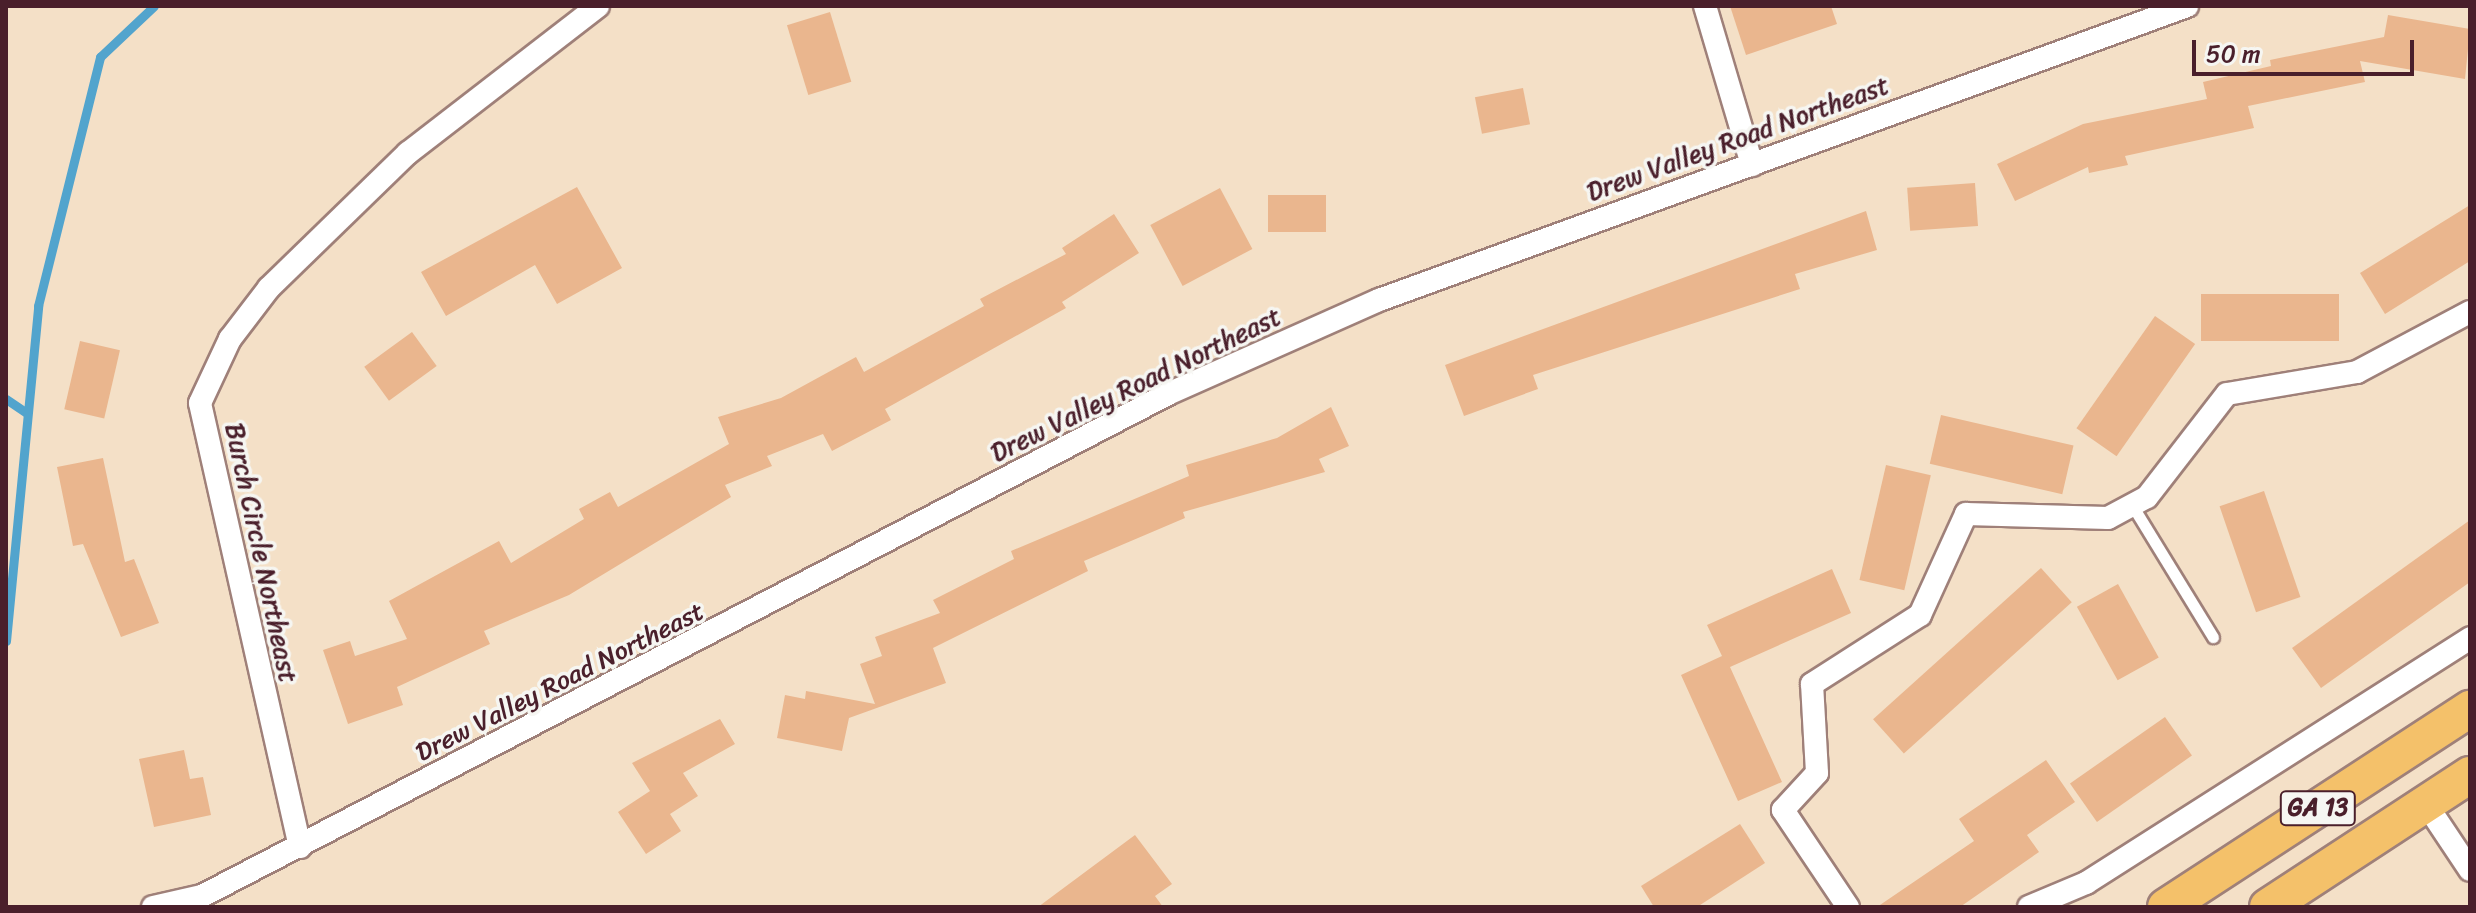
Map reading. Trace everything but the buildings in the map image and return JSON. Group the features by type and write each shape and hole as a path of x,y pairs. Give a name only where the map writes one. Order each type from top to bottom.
{"main road":[{"name":"GA 13","path":"2166,907 2470,709"},
{"name":"GA 13","path":"2268,907 2470,775"}],"street":[{"name":"Burch Circle Northeast","path":"300,847 200,403 230,339 269,288 408,153 598,6"},
{"path":"1705,6 1752,165"},
{"name":"Drew Valley Road Northeast","path":"153,907 202,896 1170,393 1379,300 2187,6"},
{"path":"1848,907 1783,810 1817,773 1812,684 1920,615 1966,514 2108,518 2147,497 2227,394 2357,372 2470,312"},
{"path":"2029,907 2086,883 2470,638"},
{"path":"2426,804 2470,870"}],"lane":[{"path":"2132,505 2213,637"}],"waterway":[{"path":"6,641 38,306 100,57 154,6"},
{"path":"6,399 27,413"}]}
